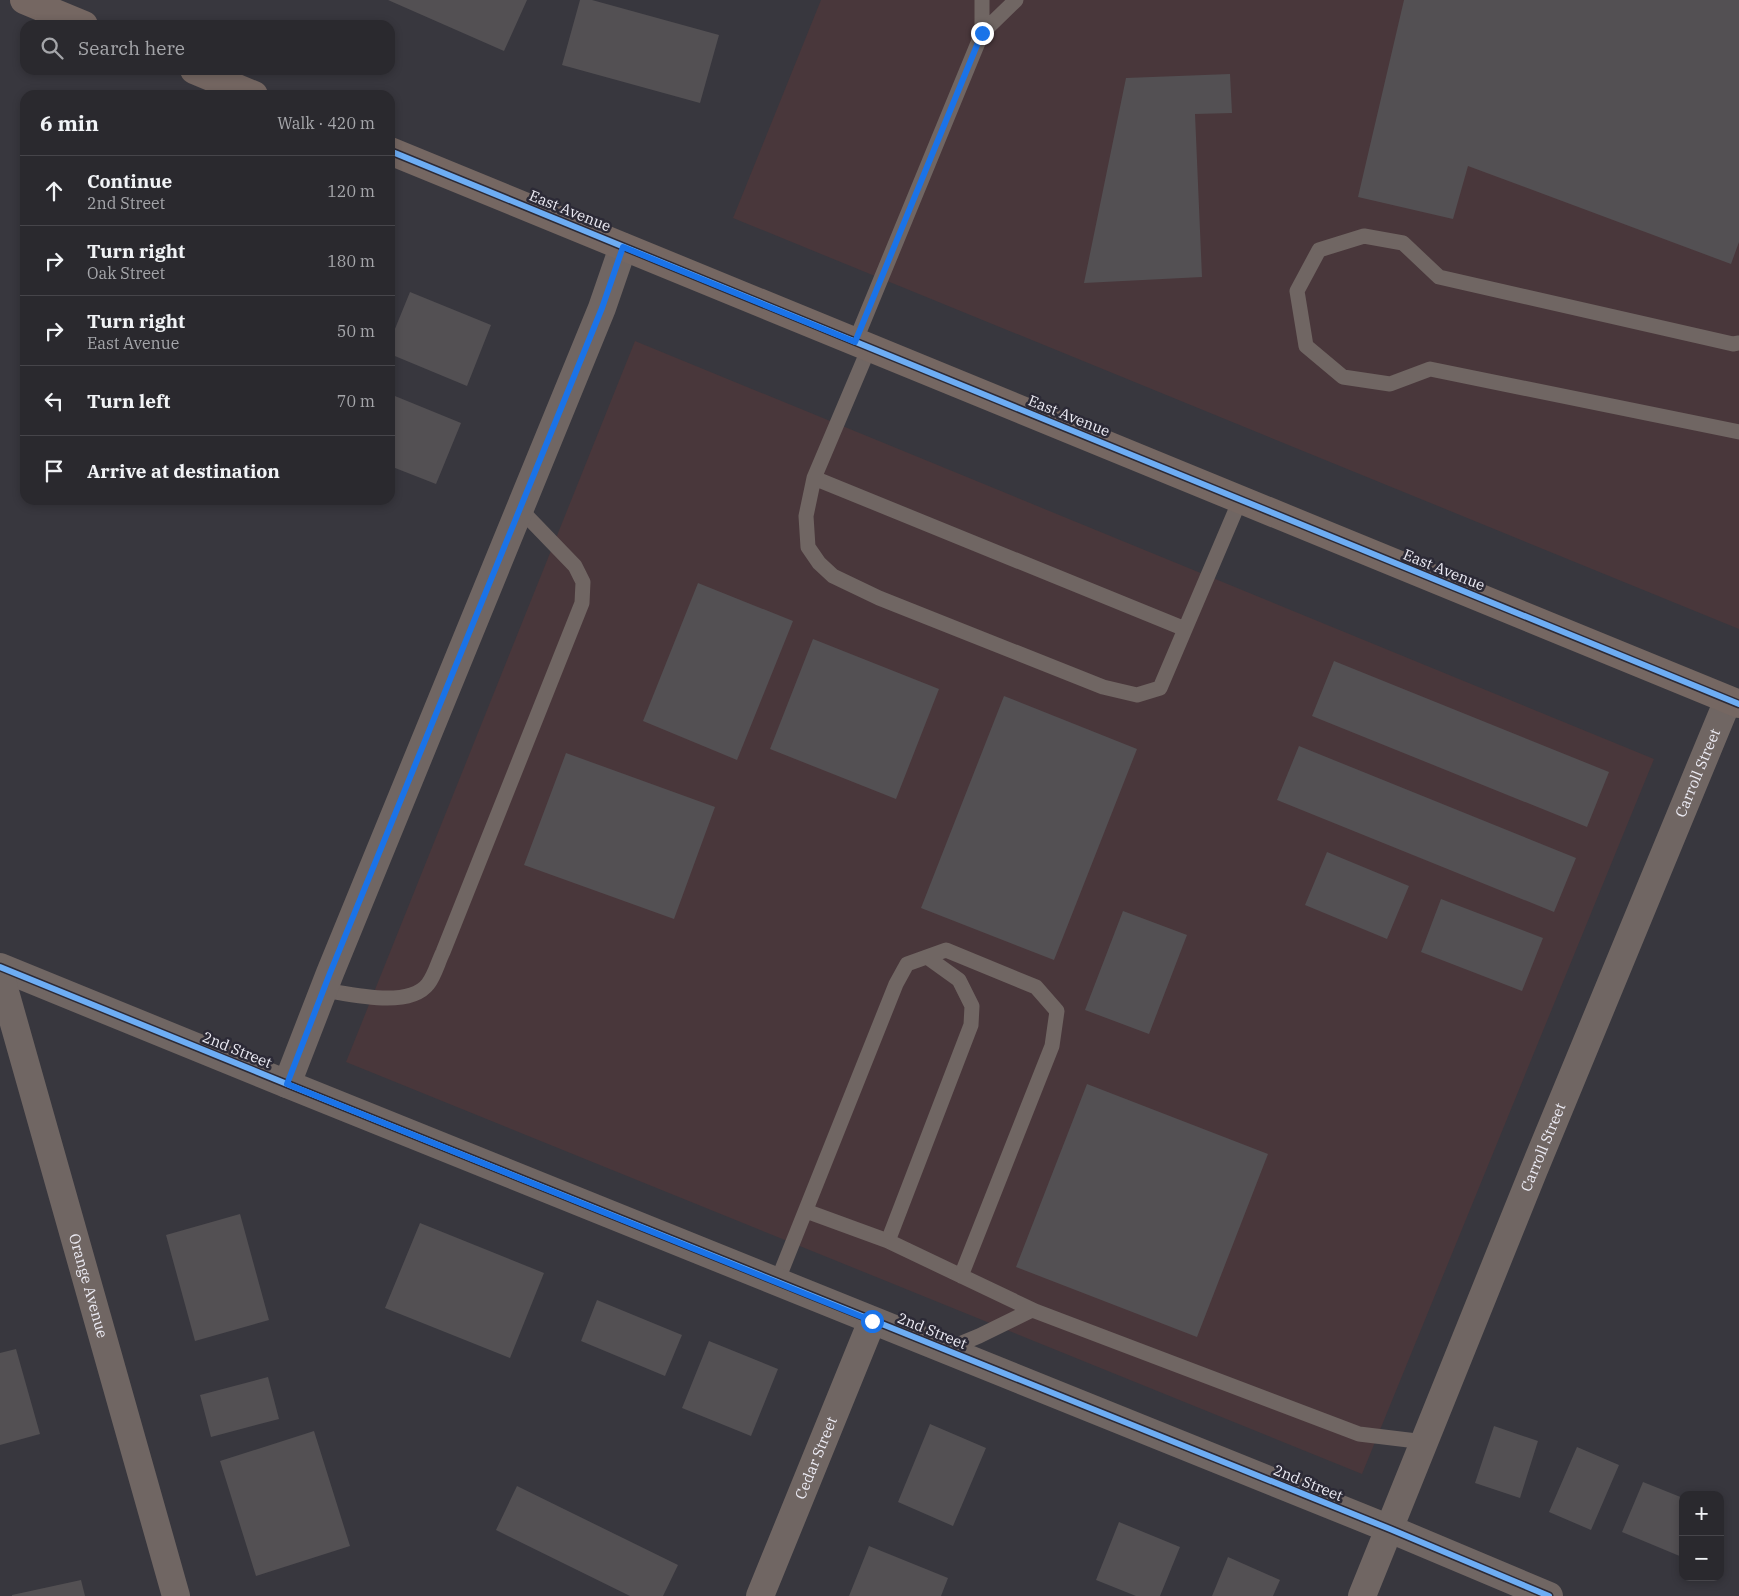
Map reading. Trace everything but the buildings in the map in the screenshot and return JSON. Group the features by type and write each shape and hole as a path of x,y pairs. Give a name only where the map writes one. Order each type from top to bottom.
{"street":[{"path":"24,0 72,20"},
{"path":"206,75 242,90"},
{"name":"East Avenue","path":"395,153 1733,702"},
{"path":"287,1084 323,990 602,308 623,247"},
{"name":"Carroll Street","path":"1362,1596 1533,1172 1733,702"},
{"name":"2nd Street","path":"0,967 1390,1529 1549,1596"},
{"name":"Orange Avenue","path":"0,974 176,1596"},
{"name":"Cedar Street","path":"760,1596 872,1321"}],"lane":[{"path":"982,0 982,33 862,345 814,478 806,516 808,547 819,563 834,576 879,598 1104,687 1137,695 1160,688 1240,500"},
{"path":"982,33 1016,0"},
{"path":"1739,343 1733,344 1439,277 1403,243 1364,236 1319,250 1297,291 1306,346 1343,377 1390,384 1430,369 1739,432"},
{"path":"814,478 1185,629"},
{"path":"323,990 374,997 401,998 414,995 428,984 443,952 582,603 583,582 575,566 520,509"},
{"path":"777,1282 896,984 907,964 946,950 1036,987 1057,1011 1052,1046 960,1276"},
{"path":"888,1241 971,1025 972,1006 958,980 926,957"},
{"path":"806,1211 888,1241 1032,1310 1359,1434 1425,1442"},
{"path":"945,1350 1032,1310"}],"shaded area":[{"path":"821,0 1739,0 1739,629 733,218"},
{"path":"635,341 1654,759 1362,1474 346,1062"}],"cycle path":[{"path":"395,153 1739,704"},
{"path":"0,967 1390,1529 1549,1596"}],"route":[{"path":"872,1321 287,1084 330,973 602,308 623,247 855,342 982,33"}]}
